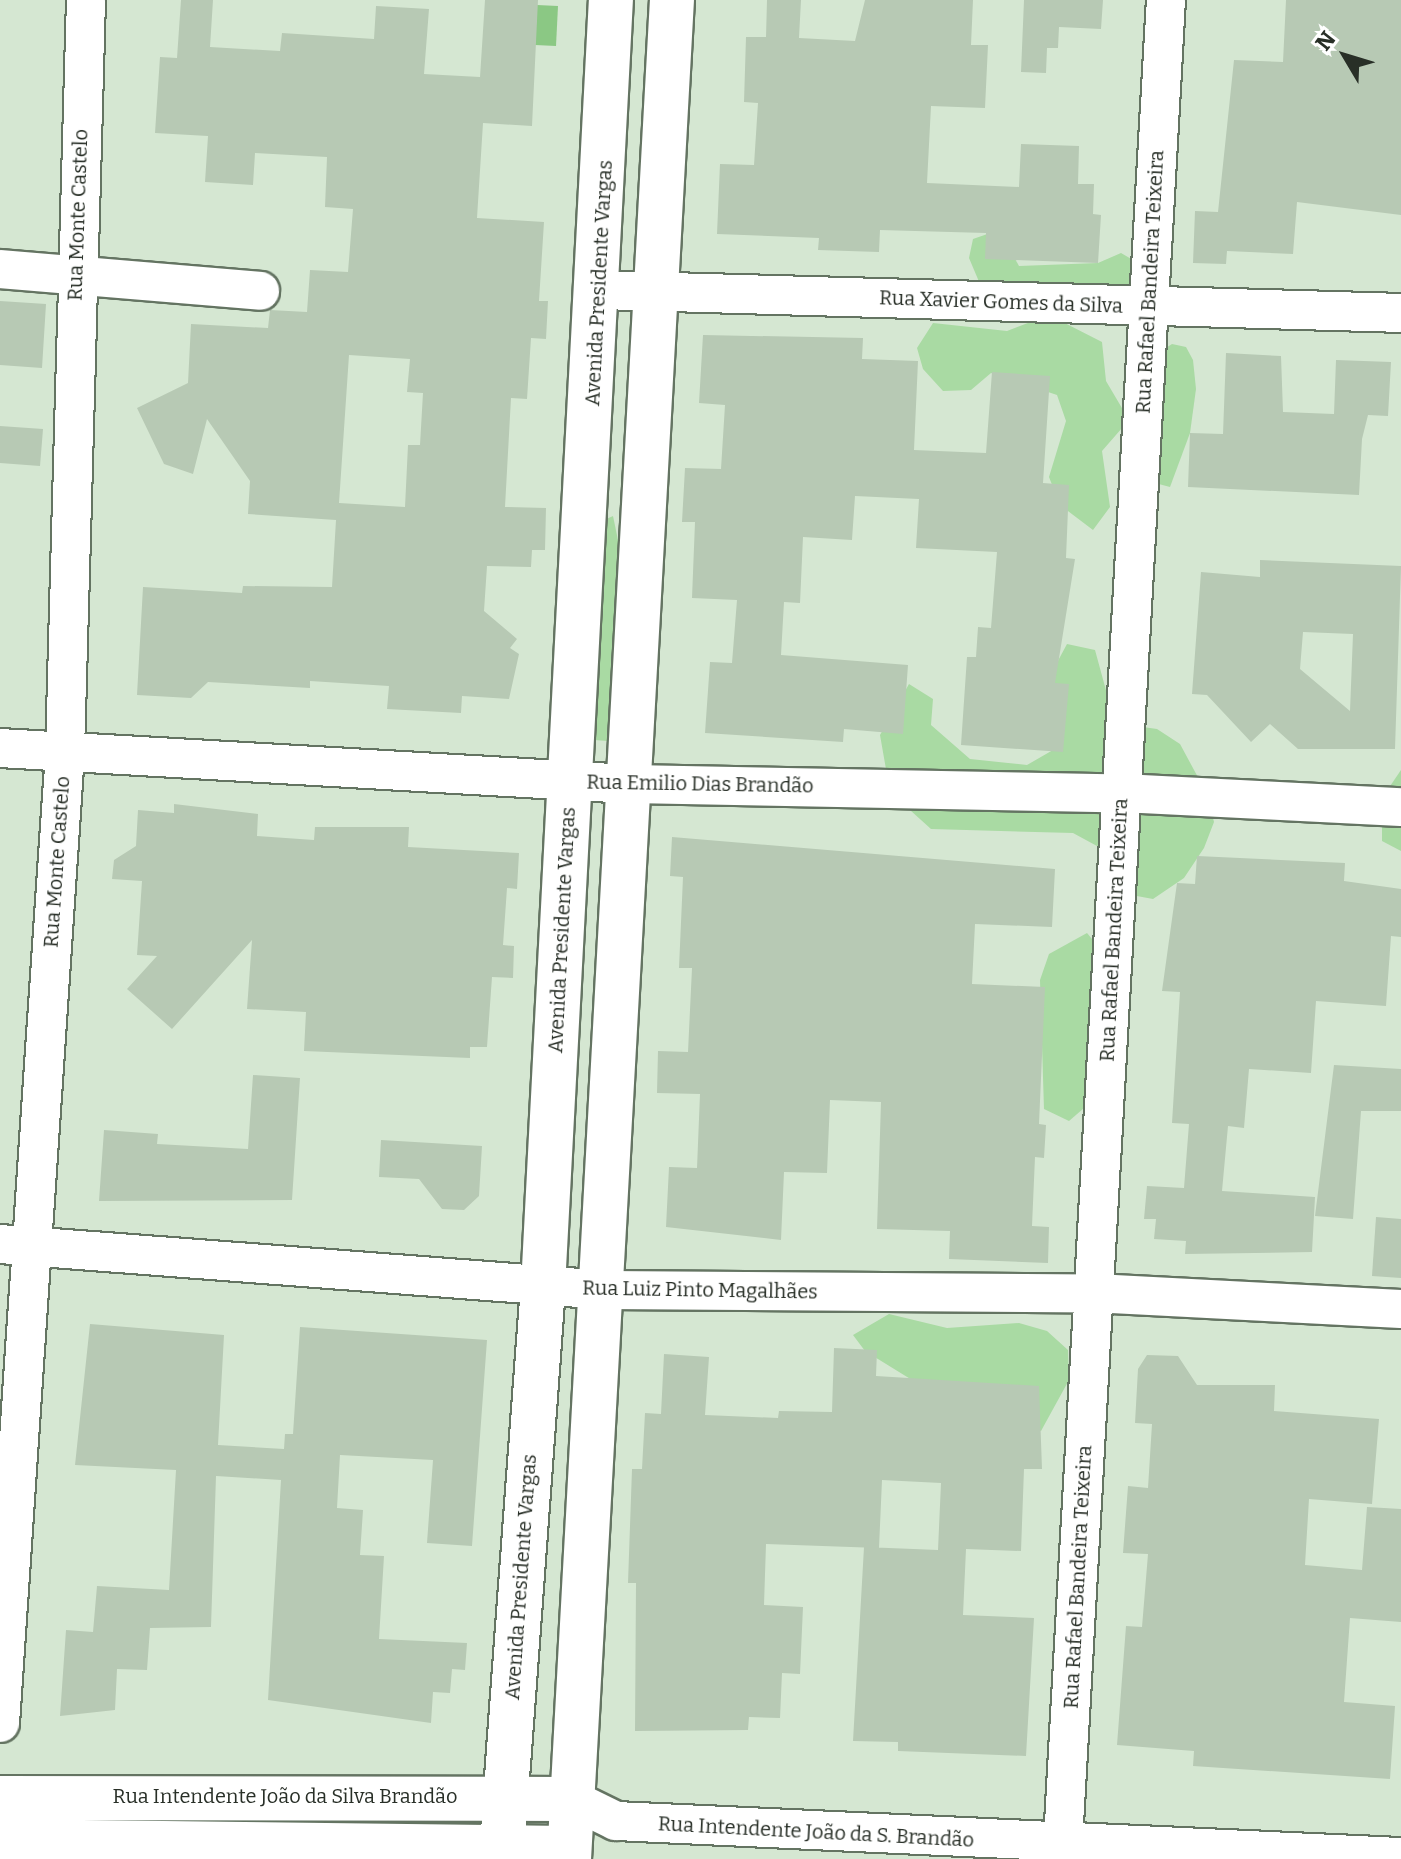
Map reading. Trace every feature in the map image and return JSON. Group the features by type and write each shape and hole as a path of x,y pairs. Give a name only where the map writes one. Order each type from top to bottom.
{"main road":[{"name":"Avenida Presidente Vargas","path":"501,1853 543,1287 600,290 611,0"},
{"path":"0,1841 154,1852 569,1854 606,1290 672,0"},
{"name":"Rua Intendente João da Silva Brandão","path":"0,1798 505,1796 571,1799"}],"street":[{"name":"Rua Monte Castelo","path":"0,1723 14,1244 65,751 86,0"},
{"name":"Rua Rafael Bandeira Teixeira","path":"1063,1852 1166,0"},
{"path":"0,269 260,291"},
{"name":"Rua Xavier Gomes da Silva","path":"600,290 1401,313"},
{"name":"Rua Emilio Dias Brandão","path":"0,748 631,784 1122,793 1401,807"},
{"name":"Rua Luiz Pinto Magalhães","path":"14,1244 606,1290 1094,1293 1401,1309"},
{"name":"Rua Intendente João da S. Brandão","path":"571,1799 616,1821 1063,1852 1401,1857"},
{"path":"569,1854 616,1821"}],"shaded area":[{"path":"537,5 558,6 556,46 535,45"},
{"path":"999,230 1019,266 1098,263 1121,253 1133,260 1136,288 980,284 969,258 973,239"},
{"path":"1049,315 1102,342 1106,381 1129,420 1102,451 1110,507 1093,530 1060,505 1049,477 1066,421 1057,395 991,373 971,390 943,391 923,369 917,348 933,323 1007,331"},
{"path":"1172,344 1186,347 1193,360 1196,389 1190,433 1170,487 1155,483 1161,351"},
{"path":"613,516 624,569 619,732 608,741 594,740 600,522"},
{"path":"1067,644 1095,650 1110,705 1129,725 1157,729 1180,744 1207,794 1214,822 1204,848 1184,878 1153,899 1126,894 1097,846 1073,833 931,829 890,792 880,735 909,684 933,699 931,725 970,759 1027,765 1053,750 1053,670"},
{"path":"1401,770 1401,851 1382,841 1382,798"},
{"path":"1087,933 1097,945 1091,1102 1069,1121 1044,1109 1040,980 1049,954"},
{"path":"889,1314 947,1328 1019,1323 1047,1331 1068,1350 1069,1380 1041,1431 912,1380 865,1351 853,1335"}],"building":[{"path":"181,0 213,0 210,47 280,51 282,33 374,39 376,6 429,9 424,74 480,77 485,0 538,0 532,126 483,123 477,218 544,222 539,301 548,301 546,339 531,338 527,399 511,398 505,507 546,508 545,550 532,550 531,567 487,566 484,611 517,639 510,648 519,654 509,699 462,696 461,713 387,709 389,686 310,681 310,688 208,682 191,698 137,695 143,587 242,593 243,586 332,587 336,520 248,514 250,481 207,419 193,474 164,464 137,408 188,383 191,324 268,328 270,310 307,312 310,270 348,272 353,209 325,207 327,157 255,153 253,185 205,182 208,136 155,133 160,57 177,58","holes":["349,355 410,359 407,392 423,393 420,445 408,445 405,507 339,503"]},
{"path":"767,0 801,0 799,38 855,41 865,0 973,0 971,45 988,45 985,108 931,106 927,183 1019,187 1021,144 1079,146 1078,184 1094,184 1093,214 1101,215 1098,263 985,259 986,233 880,230 879,252 818,250 819,238 717,234 720,164 754,165 758,103 744,102 746,37 766,37"},
{"path":"1024,0 1103,0 1101,29 1059,27 1058,48 1047,48 1046,73 1021,72"},
{"path":"1286,0 1401,0 1401,215 1297,202 1293,254 1227,251 1226,264 1193,263 1195,211 1218,212 1234,60 1283,62"},
{"path":"0,301 46,304 42,368 0,365"},
{"path":"703,335 863,338 862,359 918,361 914,450 986,453 992,372 1050,376 1043,483 1069,485 1066,558 1075,559 1055,683 1069,684 1063,752 961,745 967,657 976,657 978,627 991,628 997,552 916,548 919,499 855,496 852,540 803,537 800,603 784,602 781,655 908,665 903,734 844,729 843,742 705,733 710,662 732,663 737,600 692,598 695,522 682,522 685,468 721,469 725,405 699,403"},
{"path":"1226,353 1281,356 1283,412 1334,414 1336,360 1391,362 1388,416 1368,415 1362,439 1359,495 1188,487 1190,433 1223,434"},
{"path":"0,426 43,429 40,466 0,463"},
{"path":"1260,560 1401,566 1395,749 1298,749 1270,724 1251,742 1207,695 1192,694 1201,572 1260,577","holes":["1303,632 1353,634 1350,711 1300,669"]},
{"path":"174,804 258,814 257,836 314,840 315,827 409,827 408,847 519,853 517,889 507,888 503,945 514,946 513,978 492,977 487,1047 470,1047 470,1058 304,1051 306,1012 247,1009 252,940 172,1029 127,989 157,956 137,955 142,881 112,879 114,860 136,846 138,810 174,813"},
{"path":"672,837 1055,869 1052,927 975,924 972,984 1045,987 1039,1124 1046,1125 1044,1158 1035,1157 1032,1226 1049,1227 1048,1263 949,1259 950,1231 877,1229 881,1102 830,1100 827,1173 784,1172 781,1240 666,1227 669,1167 697,1168 700,1094 657,1093 658,1051 688,1052 692,968 679,968 683,877 670,876"},
{"path":"1197,856 1345,863 1344,881 1401,889 1401,937 1391,936 1386,1006 1316,1001 1311,1073 1249,1069 1244,1128 1228,1126 1222,1191 1315,1197 1312,1252 1185,1254 1186,1241 1154,1239 1156,1219 1144,1219 1147,1186 1184,1188 1189,1124 1172,1123 1180,992 1162,991 1177,883 1195,884"},
{"path":"1334,1065 1401,1069 1401,1111 1361,1111 1353,1219 1315,1216"},
{"path":"253,1075 300,1078 292,1200 99,1201 104,1130 158,1134 157,1144 248,1149"},
{"path":"381,1140 482,1146 479,1196 464,1210 442,1209 419,1179 379,1177"},
{"path":"1376,1217 1401,1219 1401,1278 1372,1276"},
{"path":"90,1324 224,1335 218,1445 284,1449 285,1434 293,1434 300,1327 487,1340 472,1546 427,1543 433,1460 340,1455 337,1508 363,1510 360,1555 384,1556 379,1639 467,1643 465,1670 452,1669 450,1693 433,1692 431,1723 268,1700 281,1480 216,1476 211,1627 150,1628 147,1670 117,1669 115,1710 60,1716 66,1630 93,1632 97,1586 169,1590 176,1470 75,1465"},
{"path":"834,1348 877,1350 876,1376 1039,1386 1042,1469 1024,1469 1021,1551 966,1549 963,1615 1034,1618 1026,1756 898,1751 898,1742 853,1741 864,1547 766,1544 764,1605 803,1607 800,1674 782,1673 780,1718 749,1717 748,1730 635,1731 636,1583 628,1583 632,1469 642,1469 645,1413 661,1414 664,1354 709,1357 705,1415 778,1418 779,1411 832,1412","holes":["882,1480 941,1483 938,1550 879,1548"]},
{"path":"1147,1355 1178,1356 1197,1385 1275,1385 1274,1411 1379,1419 1372,1504 1309,1499 1305,1565 1362,1570 1367,1507 1401,1509 1401,1622 1350,1618 1344,1702 1395,1706 1390,1779 1193,1766 1194,1751 1117,1745 1126,1626 1142,1627 1148,1554 1123,1553 1128,1486 1148,1488 1152,1424 1135,1423 1138,1369"}]}
